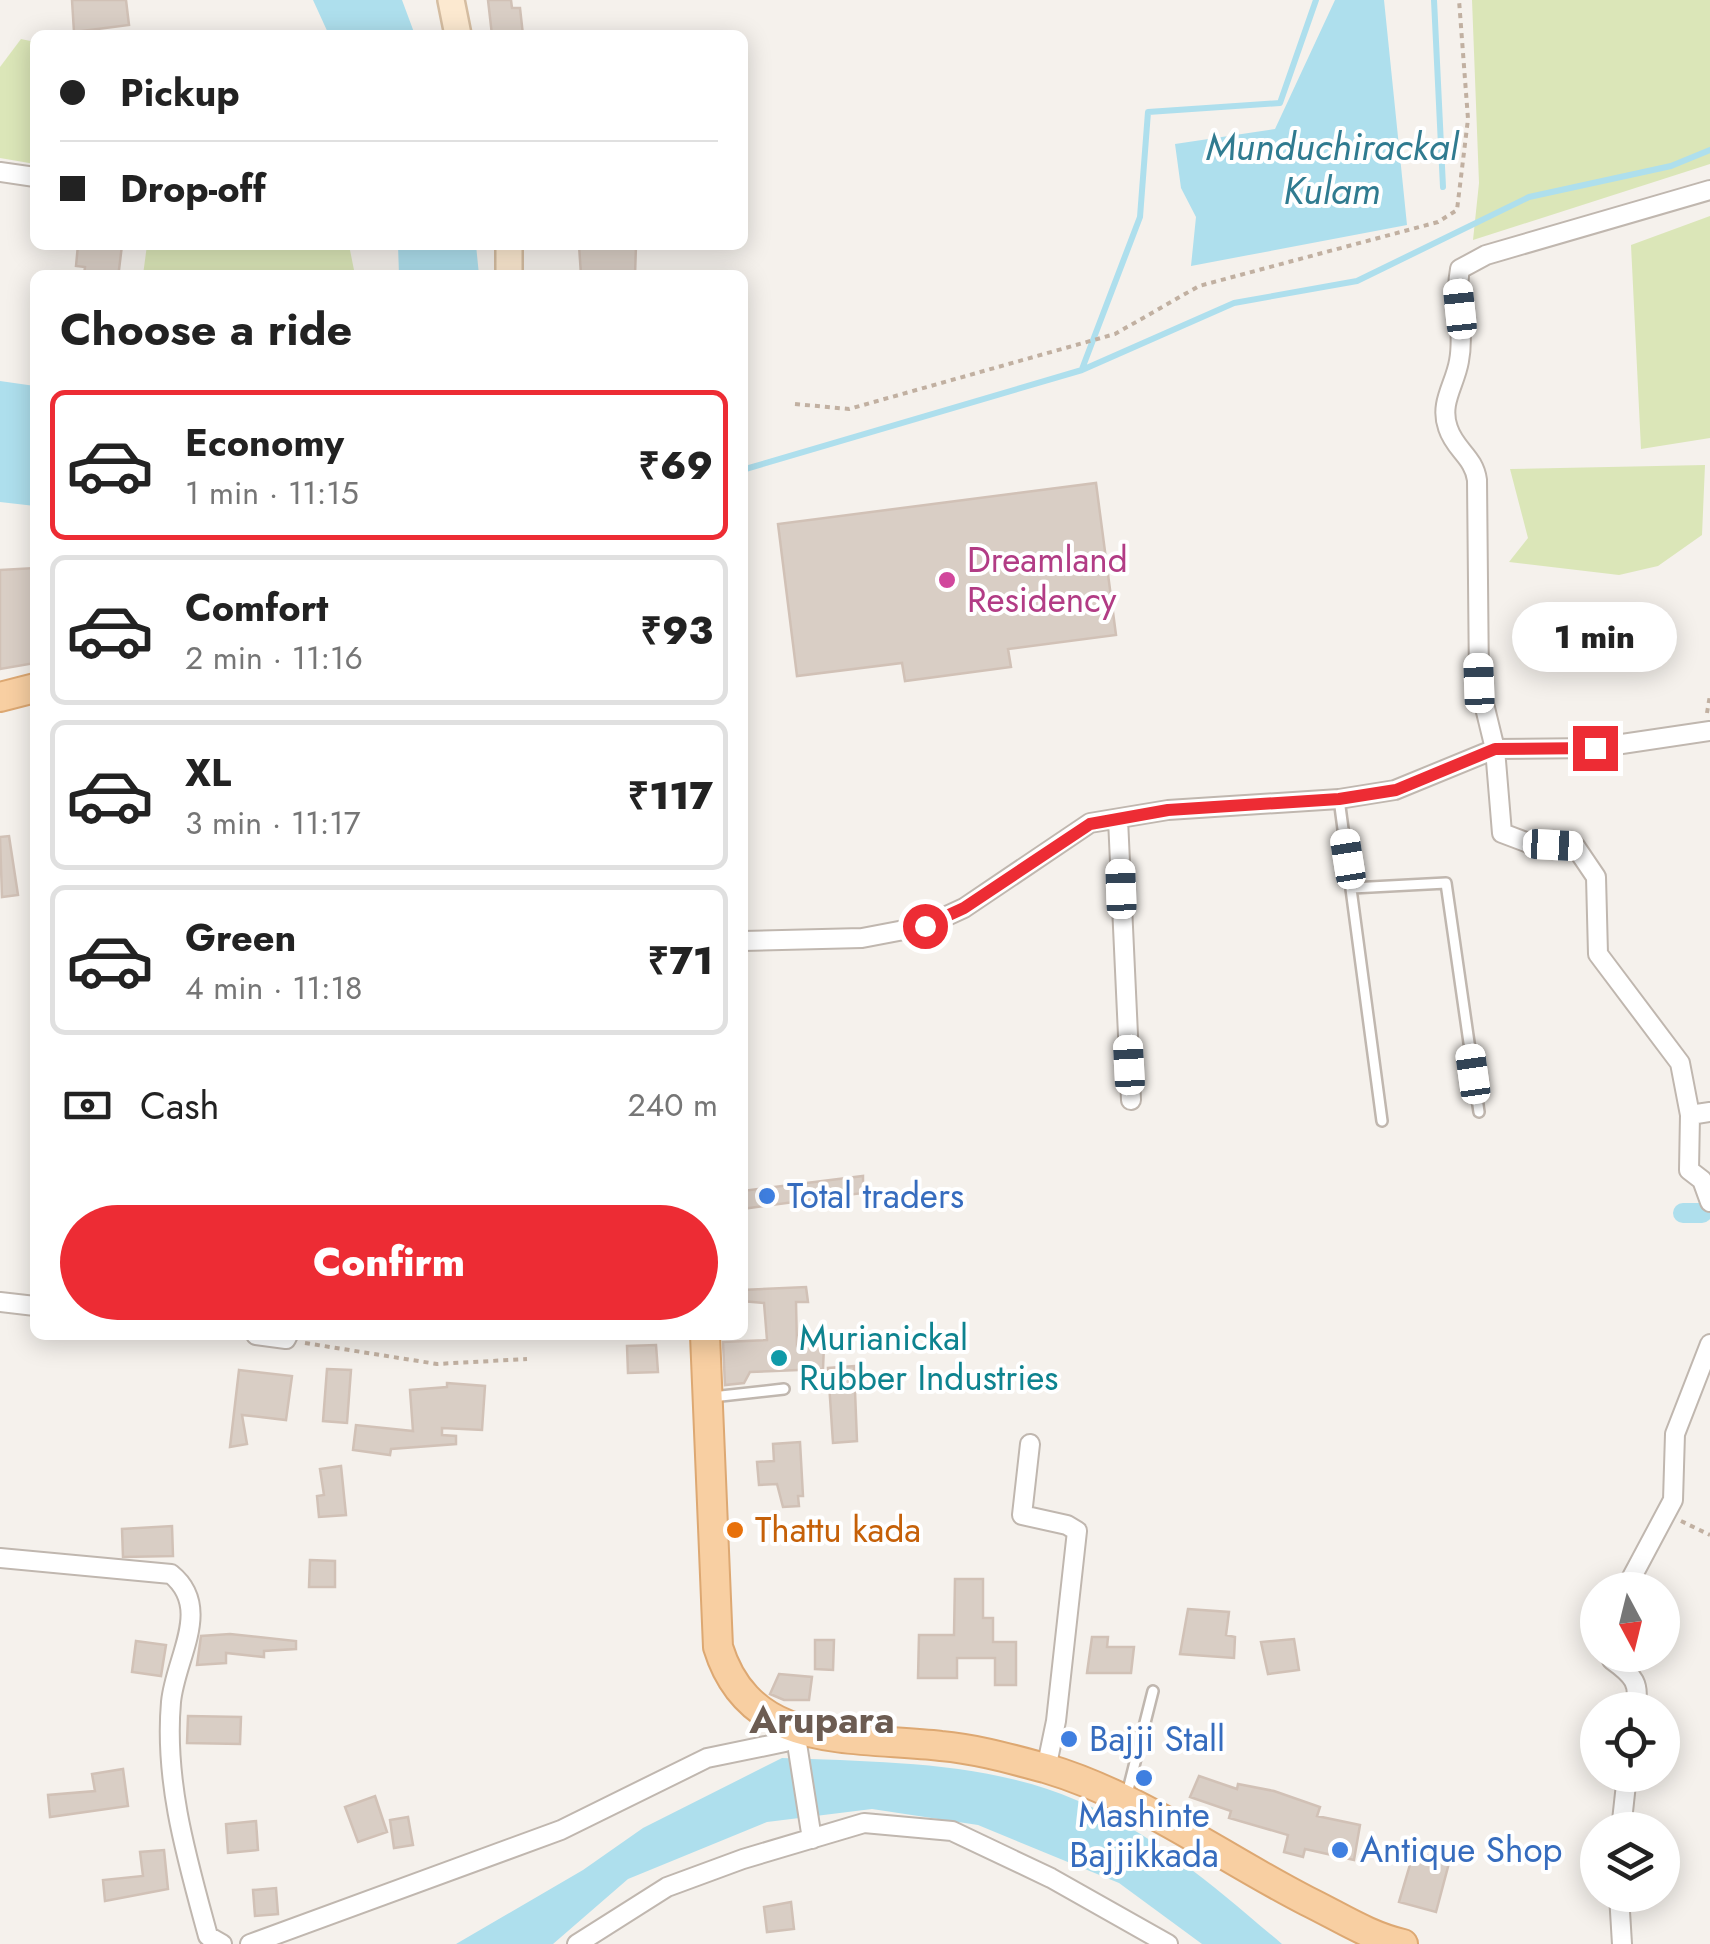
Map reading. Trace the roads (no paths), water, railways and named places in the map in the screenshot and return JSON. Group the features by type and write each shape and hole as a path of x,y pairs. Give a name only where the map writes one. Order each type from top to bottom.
{"main road":[{"path":"451,0 457,30"},
{"path":"0,696 30,689"},
{"path":"706,1340 718,1647 726,1674 746,1700 795,1736 969,1749 1126,1796 1265,1882 1374,1937 1404,1944"}],"street":[{"path":"0,172 30,176"},
{"path":"1710,190 1486,254 1460,269 1457,285 1462,334 1446,414 1456,446 1475,464 1479,683 1495,749 1502,833 1531,844 1575,846 1596,877 1598,954 1680,1063 1690,1115 1689,1170 1706,1180 1710,1202"},
{"path":"748,941 862,938 925,926 964,908 1076,830 1118,819 1168,810 1339,799 1396,790 1495,749 1595,748 1710,731"},
{"path":"1118,819 1131,1100"},
{"path":"1690,1115 1710,1112"},
{"path":"0,1302 30,1305"},
{"path":"1635,1572 1673,1500 1675,1434 1710,1344"},
{"path":"1030,1444 1022,1515 1067,1525 1077,1532 1056,1721 1046,1769"},
{"path":"0,1558 171,1574 187,1587 193,1605 171,1698 170,1771 208,1936 222,1944"},
{"path":"250,1944 561,1830 707,1758 785,1742 795,1736 812,1840"},
{"path":"577,1944 667,1887 864,1823 952,1831 1050,1878 1168,1944"},
{"path":"1620,1912 1622,1944"}],"lane":[{"path":"1339,799 1382,1121"},
{"path":"1352,888 1446,883 1478,1112"},
{"path":"710,1397 784,1389"},
{"path":"1126,1796 1153,1691"}],"water":[{"path":"313,0 402,0 413,30 327,30"},
{"name":"Munduchirackal Kulam","path":"1335,0 1384,0 1407,225 1191,266 1196,217 1181,188 1175,144 1275,129"},
{"path":"398,250 476,250 478,270 399,270"},
{"path":"0,381 30,385 30,505 0,502"},
{"path":"782,1758 932,1766 1042,1787 1105,1813 1159,1846 1282,1944 1202,1944 1119,1883 978,1825 872,1809 767,1822 628,1879 553,1944 456,1944 583,1870 643,1828"}],"waterway":[{"path":"1082,369 1140,217 1148,112 1280,103 1316,0"},
{"path":"1434,0 1443,187"},
{"path":"748,468 1082,370 1234,303 1357,281 1529,197 1671,166 1710,150"},
{"path":"1683,1213 1702,1213"}],"place":[{"name":"Dreamland Residency","path":"947,580"},
{"name":"Total traders","path":"767,1196"},
{"name":"Murianickal Rubber Industries","path":"779,1358"},
{"name":"Thattu kada","path":"735,1530"},
{"name":"Bajji Stall","path":"1069,1739"},
{"name":"Mashinte Bajjikkada","path":"1144,1778"},
{"name":"Antique Shop","path":"1340,1850"}],"district":[{"name":"Arupara","path":"822,1719"}]}
